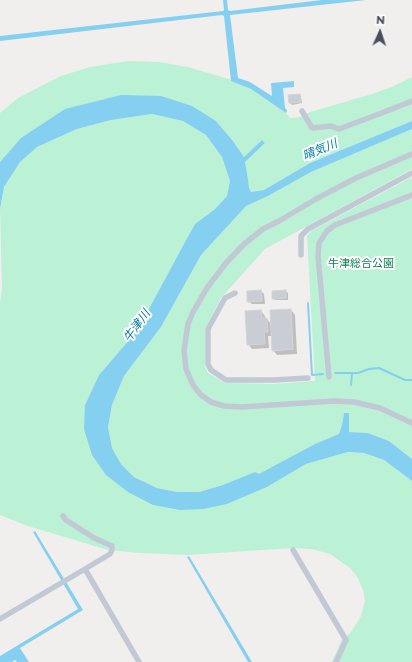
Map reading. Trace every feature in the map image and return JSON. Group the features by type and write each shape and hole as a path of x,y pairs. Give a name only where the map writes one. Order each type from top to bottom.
{"street":[{"path":"302,111 312,128 331,126 339,129 412,101"},
{"path":"412,154 356,178 316,199 264,229 244,244 226,263 203,294 188,324 184,350 186,369 193,385 201,395 211,402 224,406 334,401 354,402 380,408 412,423"},
{"path":"302,255 301,236 308,229 412,173"},
{"path":"329,377 318,256 319,243 327,231 335,225 412,195"},
{"path":"236,293 225,298 208,329 208,364 211,370 226,380 308,378"},
{"path":"0,619 110,554 112,546 94,538 66,520 63,516"},
{"path":"293,550 346,640 336,662"},
{"path":"85,569 139,662"}],"green space":[{"path":"128,61 159,62 188,67 232,80 251,89 286,113 290,118 300,117 310,112 372,94 392,87 412,77 412,121 310,163 264,190 251,192 245,162 265,143 262,140 244,157 216,121 161,96 21,138 0,162 0,113 18,98 61,76 90,67"},
{"path":"152,114 183,121 206,135 222,157 230,181 227,196 215,209 195,224 137,331 99,375 85,405 128,492 227,504 267,487 306,464 348,452 364,453 384,460 412,481 412,662 332,662 341,641 351,632 361,616 365,601 363,590 358,578 350,568 330,554 311,549 293,548 188,555 108,550 28,526 0,515 0,303 2,288 0,209 4,187 20,162 37,147 77,129 111,120"},
{"name":"牛津総合公園","path":"412,129 412,169 265,249 221,298 205,329 205,366 208,373 225,383 274,384 315,381 307,236 311,231 412,177 412,459 389,441 368,433 349,432 348,423 344,413 340,434 315,444 259,475 199,492 177,492 157,488 134,477 121,464 112,448 108,427 112,405 124,376 161,327 201,255 245,206 268,196 311,172"}],"water":[{"path":"223,0 227,0 228,10 230,11 322,0 366,0 230,15 238,78 250,82 272,96 271,83 294,81 294,87 283,88 285,108 287,110 286,113 251,89 231,81 224,16 222,15 0,41 0,36 223,11"},
{"path":"121,95 161,96 192,106 216,121 244,157 262,140 265,143 245,162 251,192 264,190 310,163 412,121 412,129 311,172 268,196 246,206 201,255 161,327 124,376 112,405 108,427 112,448 121,464 134,477 157,488 177,492 199,492 223,485 255,472 259,474 315,444 339,434 344,413 349,413 349,432 368,433 389,441 412,459 412,481 384,460 364,453 348,452 306,464 267,487 227,504 203,509 180,510 153,505 128,492 106,475 92,455 84,429 85,405 99,375 137,331 195,224 215,209 227,196 230,181 222,157 206,135 183,121 152,114 111,120 77,129 37,147 20,162 4,187 0,209 0,162 21,138 65,109"},
{"path":"35,531 83,610 20,648 29,662 17,662 15,660 12,662 0,662 0,656 78,609 33,532"},
{"path":"189,556 252,662 248,662 187,557"}],"building":[{"path":"300,94 301,102 289,103 288,95"},
{"path":"261,290 262,301 247,302 247,291"},
{"path":"286,290 286,298 272,299 272,291"},
{"path":"291,309 293,349 272,351 270,310"},
{"path":"261,310 262,318 267,318 268,332 264,332 265,344 247,345 245,311"}],"waterway":[{"path":"308,303 312,375 323,374"},
{"path":"335,373 358,373 369,369 379,368 405,380 412,380"},
{"path":"351,385 352,374"}],"water label":[{"name":"晴気川","path":"320,150"},
{"name":"牛津川","path":"137,326"}]}
